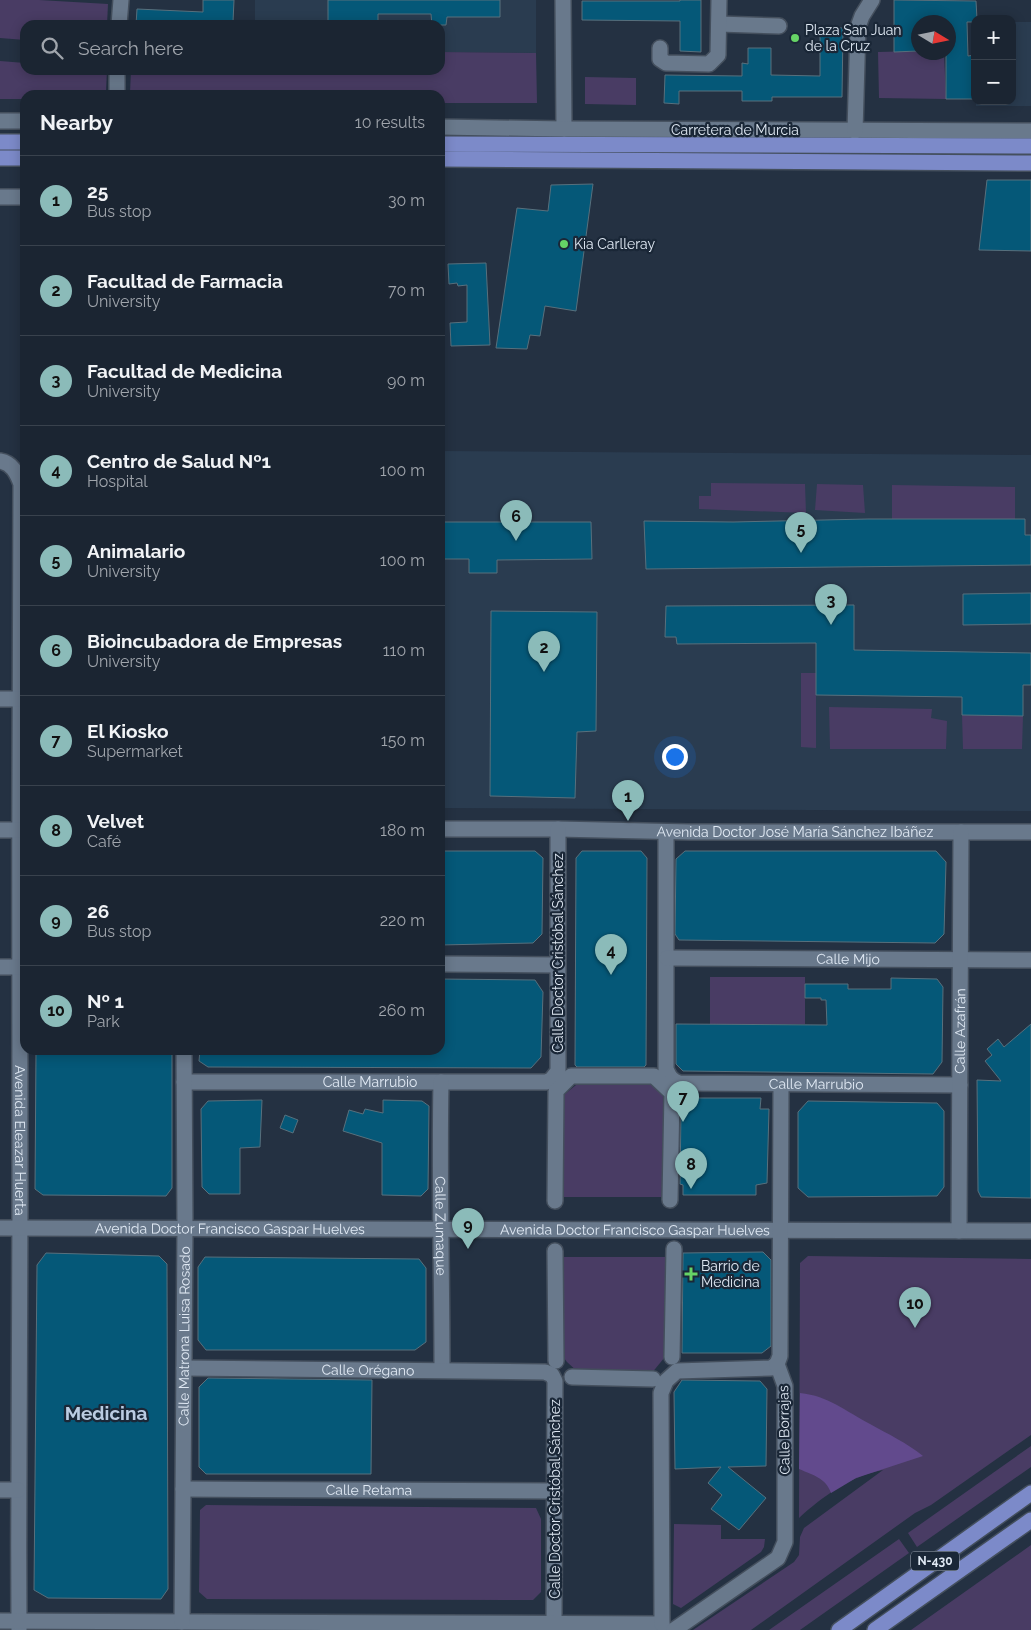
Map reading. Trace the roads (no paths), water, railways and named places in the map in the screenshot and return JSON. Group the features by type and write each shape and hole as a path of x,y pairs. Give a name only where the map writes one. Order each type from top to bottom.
{"main road":[{"path":"0,142 20,142"},
{"name":"Carretera de Murcia","path":"445,144 1031,146"},
{"path":"0,158 20,158"},
{"path":"445,160 1031,163"},
{"name":"N-430","path":"839,1630 1031,1493"},
{"name":"N-430","path":"875,1630 1031,1520"}],"street":[{"path":"119,20 121,0"},
{"path":"563,0 564,129"},
{"path":"660,48 660,59 666,64 709,64 718,55 719,0"},
{"path":"855,131 858,27 862,16 872,0"},
{"path":"719,24 779,26"},
{"path":"117,90 118,75"},
{"path":"0,121 20,121"},
{"name":"Carretera de Murcia","path":"445,127 1031,131"},
{"path":"0,197 20,197"},
{"name":"Avenida Eleazar Huerta","path":"0,461 4,461 16,470 20,481"},
{"name":"Avenida Eleazar Huerta","path":"20,592 20,743"},
{"path":"0,699 19,699"},
{"name":"Calle Doctor Cristóbal Sánchez","path":"555,1201 556,1092 560,1079 558,1071 557,965 558,829"},
{"path":"0,830 20,830"},
{"name":"Avenida Doctor José María Sánchez Ibáñez","path":"445,830 1031,832"},
{"path":"666,832 666,1069 672,1093 670,1200"},
{"name":"Calle Azafrán","path":"959,1231 961,832"},
{"name":"Calle Mijo","path":"667,958 1031,960"},
{"path":"445,964 557,965"},
{"path":"0,967 20,967"},
{"name":"Avenida Eleazar Huerta","path":"19,1625 20,967"},
{"name":"Calle Matrona Luisa Rosado","path":"182,1622 185,1228 184,1055"},
{"name":"Calle Marrubio","path":"184,1082 546,1082 571,1076 654,1076 669,1084 960,1085"},
{"name":"Calle Zumaque","path":"440,1082 439,1183 442,1229 442,1370"},
{"name":"Calle Borrajas","path":"667,1628 778,1558 785,1542 785,1386 777,1364 780,1356 781,1084"},
{"name":"Avenida Doctor Francisco Gaspar Huelves","path":"0,1228 1031,1231"},
{"path":"0,1621 19,1625 182,1622 437,1626 554,1623 667,1628 661,1393 674,1364 674,1249"},
{"name":"Calle Doctor Cristóbal Sánchez","path":"554,1623 555,1250"},
{"path":"674,1364 771,1368 777,1364"},
{"name":"Calle Orégano","path":"184,1368 545,1372 554,1368"},
{"path":"572,1378 653,1380"},
{"name":"Calle Retama","path":"183,1489 555,1491"},
{"path":"0,1490 18,1490"}],"place":[{"name":"Plaza San Juan de la Cruz","path":"795,38"},
{"name":"Kia Carlleray","path":"564,244"},
{"name":"Bioincubadora de Empresas","path":"516,541"},
{"name":"Animalario","path":"801,553"},
{"name":"Facultad de Medicina","path":"831,625"},
{"name":"Facultad de Farmacia","path":"544,672"},
{"name":"25","path":"628,821"},
{"name":"Centro de Salud Nº1","path":"611,975"},
{"name":"El Kiosko","path":"683,1122"},
{"name":"Velvet","path":"691,1189"},
{"name":"26","path":"468,1249"},
{"name":"Barrio de Medicina","path":"691,1274"},
{"name":"Nº 1","path":"915,1328"}],"district":[{"name":"Medicina","path":"106,1413"}]}
